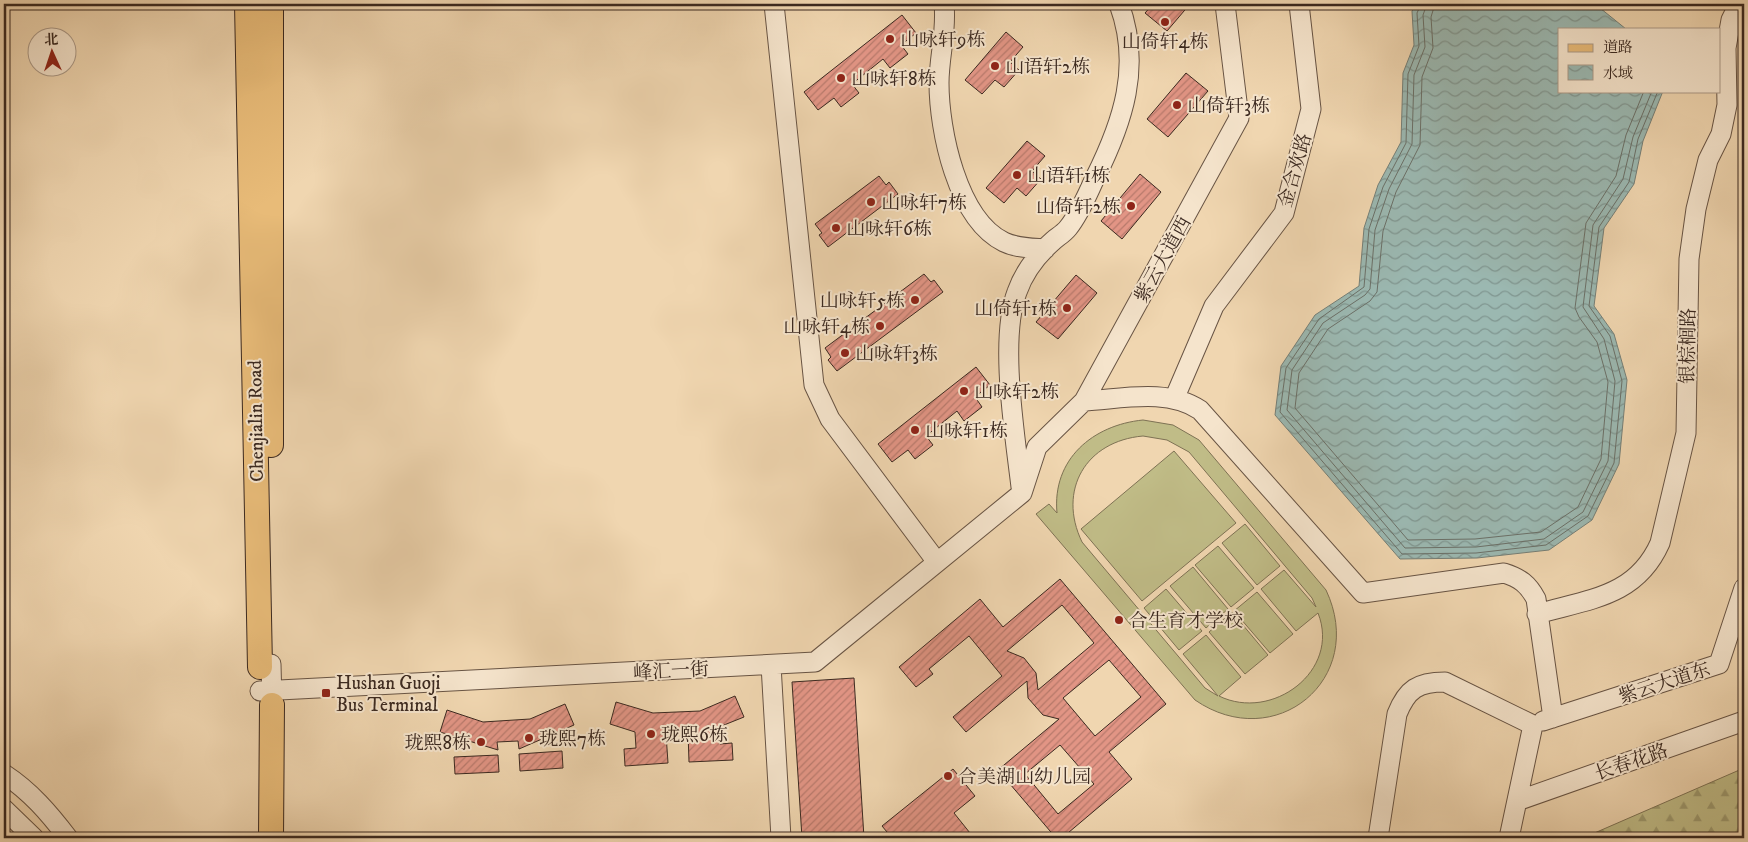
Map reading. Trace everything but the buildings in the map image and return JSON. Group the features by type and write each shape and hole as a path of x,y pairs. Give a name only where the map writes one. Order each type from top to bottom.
{"main road":[{"name":"Chenjialin Road","path":"247,4 265,666"},
{"name":"Chenjialin Road","path":"265,666 271,4"},
{"name":"Chenjialin Road","path":"258,838 266,698"},
{"name":"Chenjialin Road","path":"266,698 271,838"}],"street":[{"path":"774,4 814,385 820,403 830,419 937,562"},
{"path":"944,4 946,19 939,81 940,118 947,154 960,189 980,221 990,233 1004,242 1044,249"},
{"path":"1022,494 1008,333 1017,292 1026,273 1044,249 1067,230 1076,217 1114,141 1124,110 1129,77 1128,45 1119,4"},
{"name":"紫云大道西","path":"1022,494 1037,447 1084,401 1240,118 1225,4"},
{"name":"金合欢路","path":"1174,397 1214,306 1284,213 1311,109 1299,4"},
{"name":"银棕榈路","path":"1537,614 1627,585 1641,574 1653,560 1660,543 1686,433 1689,259 1696,209 1708,160 1721,134 1727,105 1726,48 1731,20 1739,4"},
{"path":"1084,401 1174,397 1188,402 1200,410 1363,593 1504,573 1518,578 1529,587 1536,599 1553,718"},
{"name":"峰汇一街","path":"266,698 815,662 1022,494"},
{"name":"紫云大道东","path":"1533,725 1719,664 1744,588"},
{"path":"771,665 781,838"},
{"name":"Chenjialin Road","path":"265,666 266,698"},
{"path":"1378,838 1397,714 1403,700 1414,688 1429,682 1445,682 1533,725 1509,838"},
{"name":"长春花路","path":"1517,801 1744,721"},
{"path":"4,774 23,787 41,805 68,838"},
{"path":"4,808 34,838"}],"green space":[{"path":"1143,420 1173,425 1199,440 1326,590 1336,623 1334,652 1324,678 1306,699 1283,713 1255,719 1225,715 1195,700 1036,514 1049,504 1057,513 1057,494 1061,476 1079,448 1092,437 1125,423","holes":["1143,436 1167,440 1189,452 1312,598 1316,607 1284,570 1261,589 1296,631 1318,613 1323,634 1320,654 1311,672 1297,686 1280,696 1260,702 1239,702 1219,696 1241,677 1206,635 1183,654 1218,696 1205,688 1082,542 1075,523 1073,504 1075,487 1082,471 1092,458 1106,447 1123,440"]},
{"path":"1174,451 1236,523 1142,601 1081,529"},
{"path":"1245,524 1280,566 1257,585 1222,543"},
{"path":"1218,546 1254,588 1231,607 1195,565"},
{"path":"1193,567 1228,609 1206,628 1170,586"},
{"path":"1166,589 1202,631 1179,650 1144,608"},
{"path":"1257,592 1293,634 1270,653 1234,611"},
{"path":"1232,612 1268,655 1245,674 1209,632"},
{"path":"1744,768 1744,838 1583,838"}],"water":[{"path":"1417,4 1595,4 1625,28 1558,28 1558,92 1663,92 1643,141 1634,184 1604,228 1594,306 1614,334 1627,380 1619,464 1592,520 1549,550 1477,558 1400,559 1275,415 1281,366 1315,315 1359,286 1364,228 1378,185 1401,142 1403,73 1414,45 1412,11"}],"place":[{"name":"山倚轩4栋","path":"1165,22"},
{"name":"山咏轩9栋","path":"890,39"},
{"name":"山语轩2栋","path":"995,66"},
{"name":"山咏轩8栋","path":"841,78"},
{"name":"山倚轩3栋","path":"1177,105"},
{"name":"山语轩1栋","path":"1017,175"},
{"name":"山咏轩7栋","path":"871,202"},
{"name":"山倚轩2栋","path":"1131,206"},
{"name":"山咏轩6栋","path":"836,228"},
{"name":"山咏轩5栋","path":"915,300"},
{"name":"山倚轩1栋","path":"1067,308"},
{"name":"山咏轩4栋","path":"880,326"},
{"name":"山咏轩3栋","path":"845,353"},
{"name":"山咏轩2栋","path":"964,391"},
{"name":"山咏轩1栋","path":"915,430"},
{"name":"合生育才学校","path":"1119,620"},
{"name":"Hushan Guoji Bus Terminal","path":"326,693"},
{"name":"珑熙6栋","path":"651,734"},
{"name":"珑熙7栋","path":"529,738"},
{"name":"珑熙8栋","path":"481,742"},
{"name":"合美湖山幼儿园","path":"948,776"}]}
